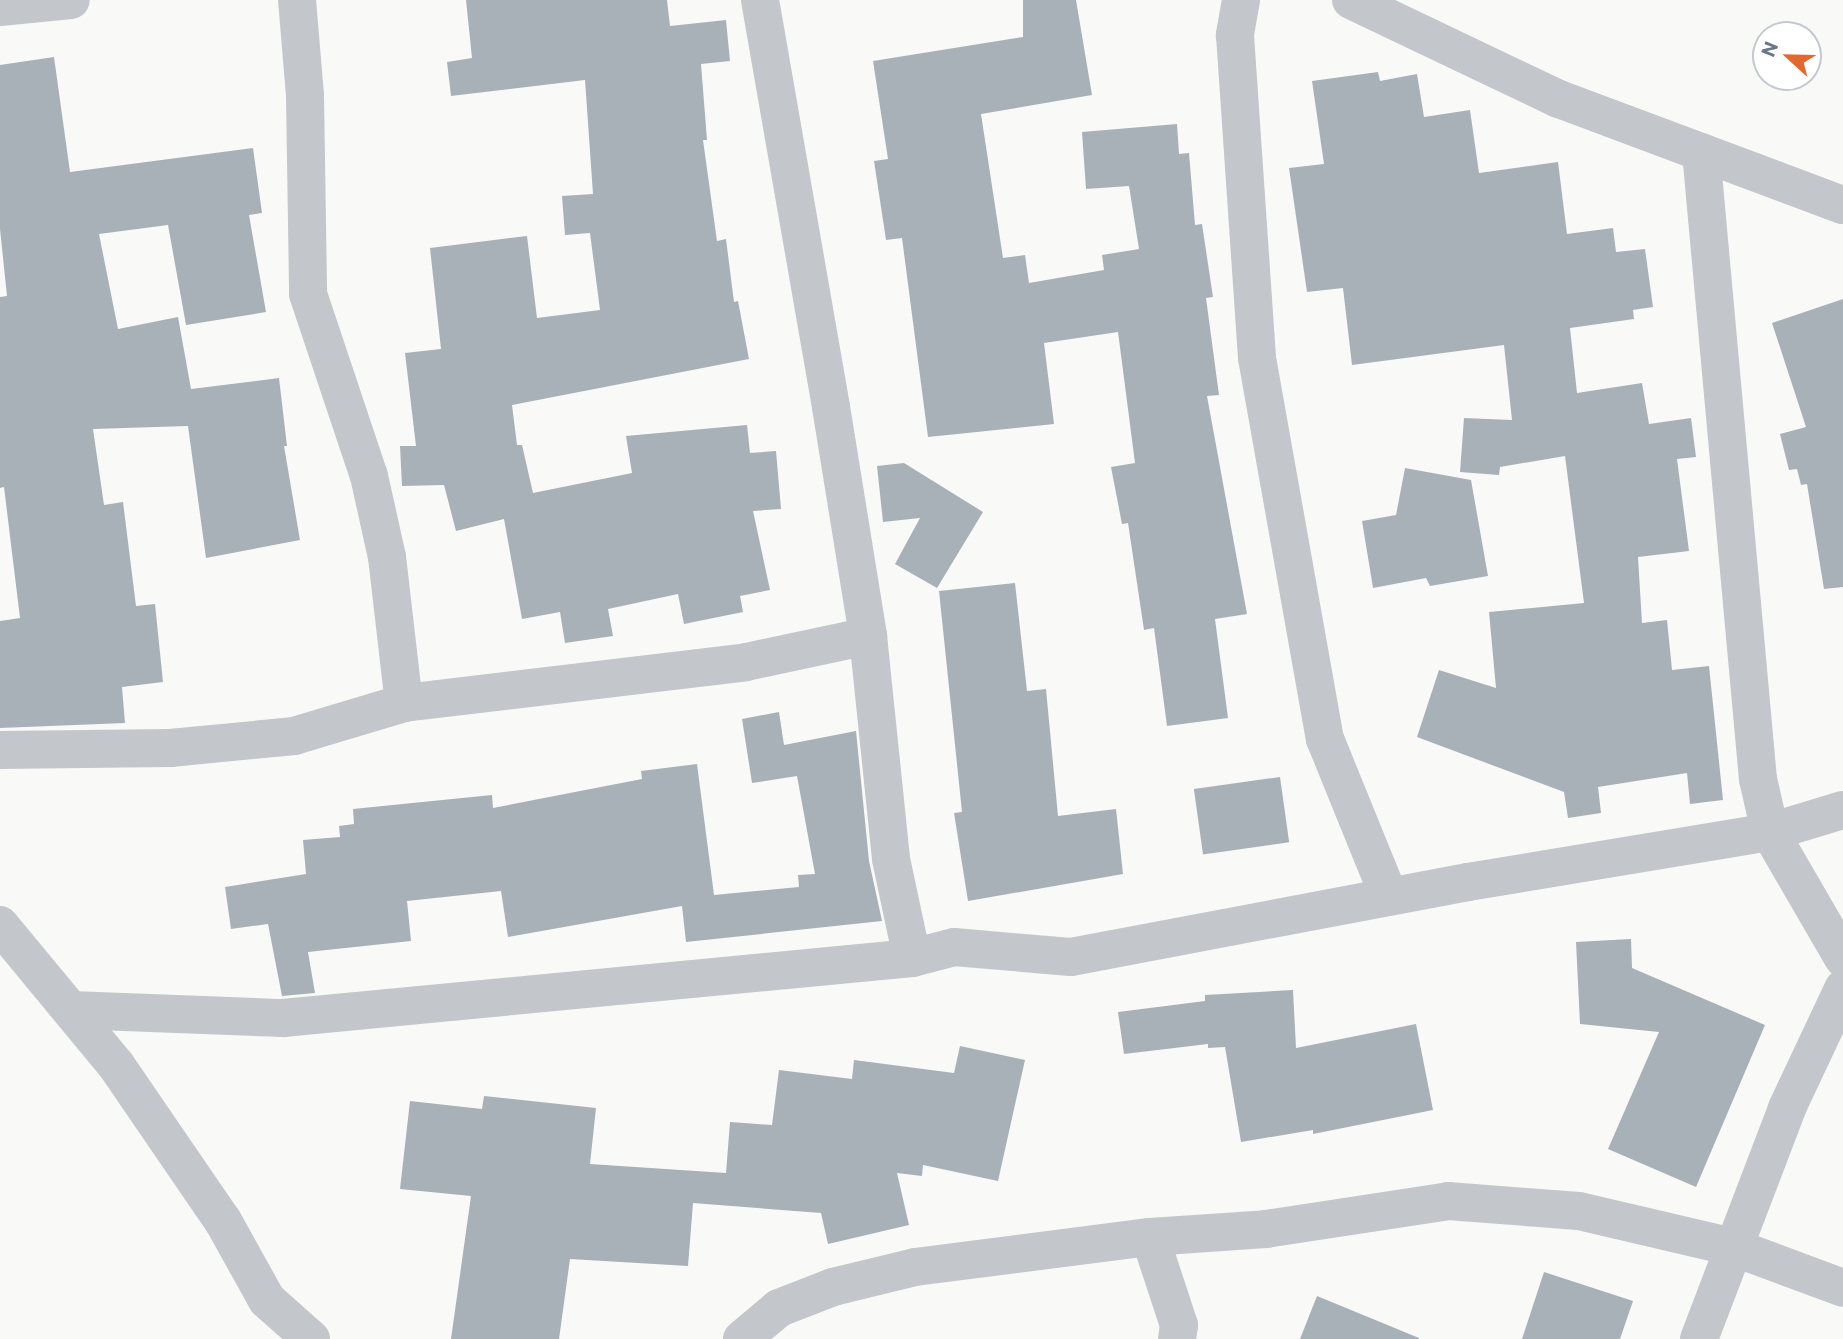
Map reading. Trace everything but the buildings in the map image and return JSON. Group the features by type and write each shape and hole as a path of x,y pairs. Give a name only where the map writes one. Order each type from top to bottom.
{"street":[{"path":"0,7 71,0"},
{"path":"297,0 305,96 308,294 369,476 387,557 404,703"},
{"path":"761,0 867,636 891,859 912,958"},
{"path":"1241,0 1235,35 1258,358 1325,740 1389,897"},
{"path":"1351,0 1559,99 1843,205"},
{"path":"1701,152 1758,779 1770,832 1843,958"},
{"path":"0,750 233,744 294,736 404,703 746,662 867,636"},
{"path":"71,1010 283,1018 912,958 954,947 1070,957 1389,897 1770,832 1843,810"},
{"path":"0,925 71,1010 175,1149 223,1221 267,1300 311,1339"},
{"path":"1699,1339 1787,1108 1843,989"},
{"path":"742,1339 779,1308 833,1287 915,1267 1150,1237 1266,1230 1448,1201 1579,1211 1733,1247 1843,1288"},
{"path":"1150,1237 1179,1325 1177,1339"}]}
